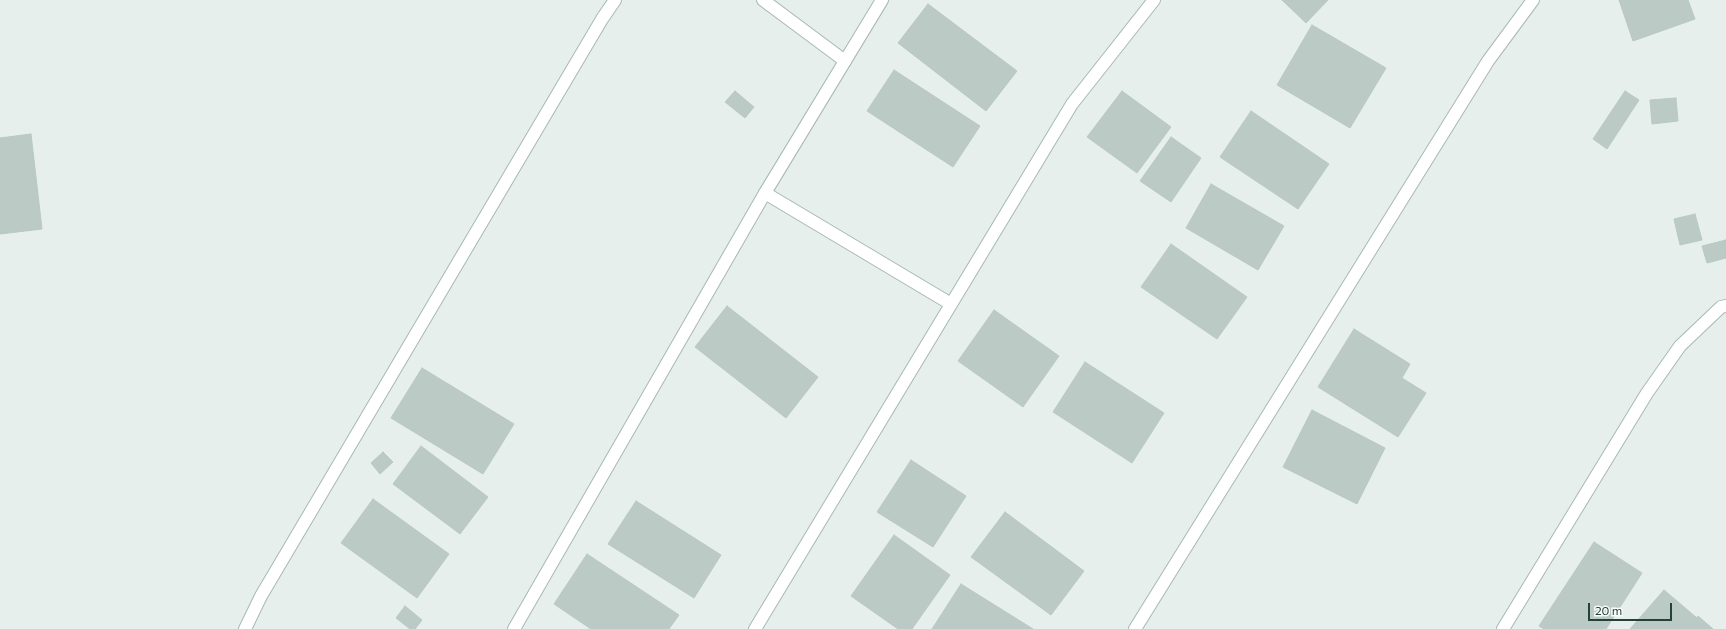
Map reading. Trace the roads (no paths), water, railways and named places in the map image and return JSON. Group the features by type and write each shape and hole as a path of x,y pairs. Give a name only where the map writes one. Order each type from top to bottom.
{"street":[{"path":"245,629 269,582 602,19 615,0"},
{"path":"763,0 845,61"},
{"path":"514,629 765,193 882,0"},
{"path":"755,629 1072,104 1154,0"},
{"path":"1135,629 1488,61 1533,0"},
{"path":"765,193 951,304"},
{"path":"1503,629 1647,393 1680,346 1721,307 1726,306"}]}
